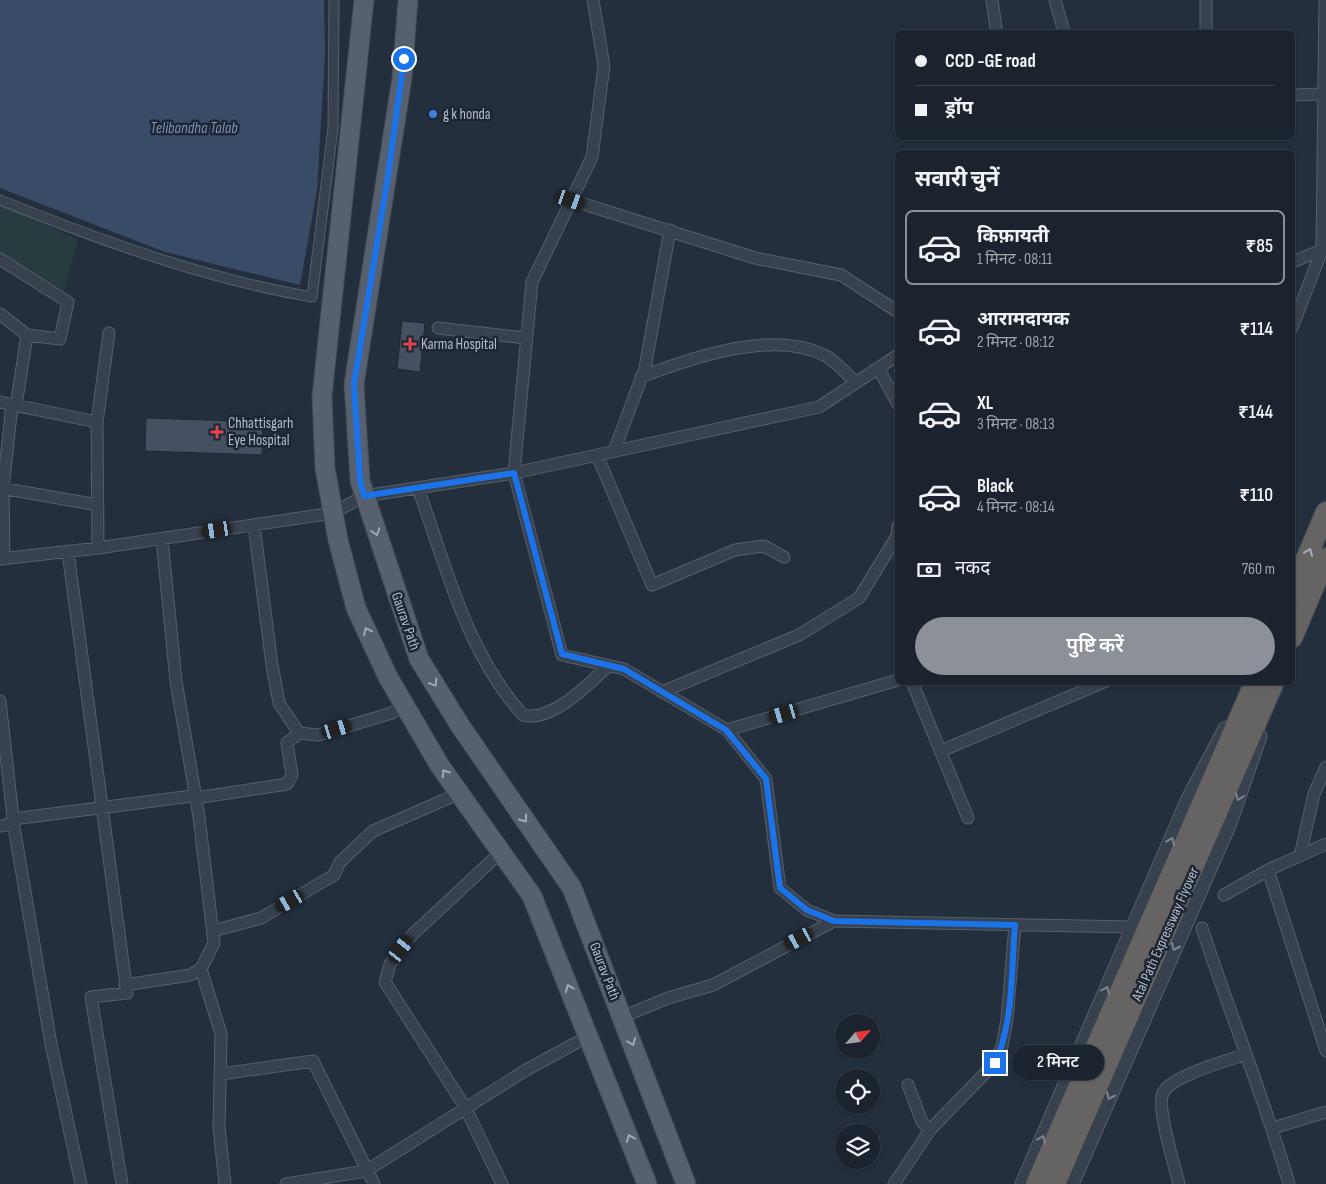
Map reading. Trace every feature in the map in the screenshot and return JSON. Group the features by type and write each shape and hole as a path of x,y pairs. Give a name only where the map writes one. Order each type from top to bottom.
{"highway":[{"path":"1295,585 1326,512"},
{"path":"1295,631 1326,558"},
{"path":"1232,759 1263,685"},
{"name":"Atal Path Expressway Flyover","path":"1036,1184 1232,759"},
{"name":"Atal Path Expressway Flyover","path":"1055,1184 1232,759"}],"main road":[{"path":"364,0 322,396 325,468 333,513 356,608 388,677 440,766 532,896 647,1184"},
{"name":"Gaurav Path","path":"408,0 402,78 354,384 360,480 419,659 461,727 572,888 686,1184"}],"street":[{"path":"0,200 105,239 206,273 312,297 333,128 334,0"},
{"path":"593,0 604,66 592,157 532,282 514,473 562,654 624,669 726,730 766,779 780,888 807,910 834,921 1134,927"},
{"path":"992,0 996,28"},
{"path":"1055,0 1063,30"},
{"path":"1206,0 1206,30"},
{"path":"1295,320 1322,250 1325,0"},
{"path":"1295,95 1324,94"},
{"path":"571,200 755,258 841,275 895,310"},
{"path":"614,451 642,377 670,230"},
{"path":"1295,261 1322,250"},
{"path":"0,259 68,302 60,339 27,335 0,314"},
{"path":"438,328 526,338"},
{"path":"98,548 97,422 109,333"},
{"path":"27,335 9,404 2,488 2,559 98,548 333,513 364,496 514,473 819,407 895,357"},
{"path":"642,377 685,360 737,347 792,346 824,355 856,382"},
{"path":"878,368 895,399"},
{"path":"9,404 97,422"},
{"path":"597,455 652,585 735,550 764,546 784,557"},
{"path":"2,488 98,505"},
{"path":"418,488 470,634 490,672 523,715 530,717 547,712 576,696 608,666"},
{"path":"254,525 272,664 279,702 299,733"},
{"path":"125,985 190,974 201,969 214,943 196,798 176,681 162,539"},
{"path":"662,692 799,635 859,598 895,539"},
{"path":"68,552 127,993 91,997 122,1184"},
{"path":"726,730 895,681"},
{"path":"913,685 968,818"},
{"path":"941,751 1097,685"},
{"path":"1023,1184 1189,799 1210,757 1263,685"},
{"path":"1071,1184 1229,823 1250,767 1264,685"},
{"path":"0,701 13,819 51,1044 81,1184"},
{"path":"0,826 8,825 13,819 192,796 196,798 287,784 292,775 288,743 299,733 318,734 392,713 404,704"},
{"path":"1300,856 1314,794 1326,767"},
{"path":"213,931 261,918 334,875 340,862 373,831 460,793"},
{"path":"1224,895 1268,870 1326,844"},
{"path":"502,852 412,935 390,964 385,982 465,1107 502,1184"},
{"path":"1268,870 1326,1051"},
{"path":"622,1017 668,998 713,985 834,921"},
{"path":"894,1184 930,1130 995,1063 1002,1046 1007,1020 1015,925"},
{"path":"1202,928 1273,1128 1289,1184"},
{"path":"201,969 221,1034 218,1128 226,1184"},
{"path":"286,1184 366,1171 526,1070 589,1036"},
{"path":"1179,1184 1162,1112 1162,1094 1169,1086 1190,1074 1246,1054"},
{"path":"221,1074 313,1061 374,1184"},
{"path":"908,1085 922,1122 930,1130"},
{"path":"1273,1128 1326,1112"}],"green space":[{"path":"0,203 78,240 64,290 0,255"}],"water":[{"name":"Telibandha Talab","path":"0,0 324,0 325,55 317,190 300,285 165,252 0,188"}],"building":[{"path":"402,321 425,323 420,372 397,369"},
{"path":"146,418 263,422 262,455 145,451"}],"place":[{"name":"g k honda","path":"433,114"},
{"name":"Karma Hospital","path":"410,344"},
{"name":"Chhattisgarh Eye Hospital","path":"217,432"}],"route":[{"path":"404,59 388,176 354,384 360,480 364,496 514,473 562,654 624,669 726,730 766,779 780,888 807,910 834,921 1015,925 1007,1020 1002,1046 995,1063"}]}
